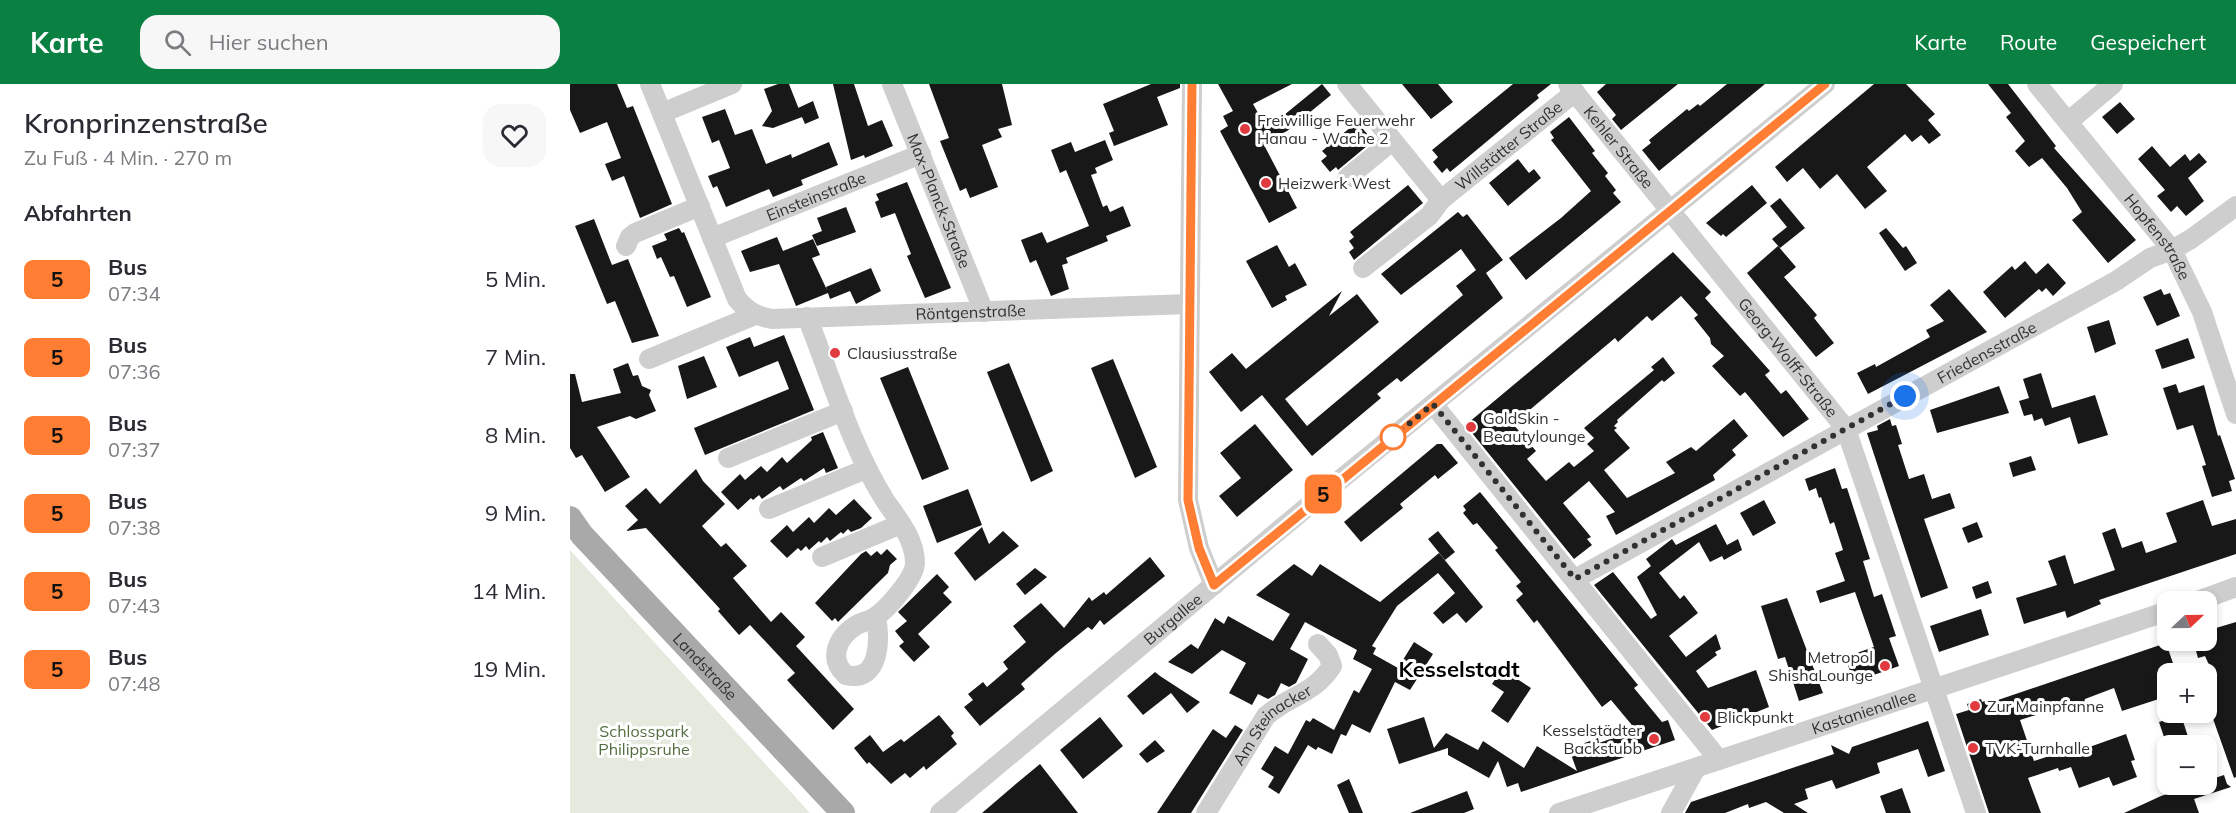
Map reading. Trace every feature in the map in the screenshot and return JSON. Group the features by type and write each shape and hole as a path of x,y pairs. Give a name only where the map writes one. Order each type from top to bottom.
{"main road":[{"name":"Landstraße","path":"570,518 582,536 843,813"}],"street":[{"path":"650,84 737,299 755,315"},
{"path":"662,113 732,84"},
{"path":"1192,84 1188,304 1188,500 1199,548 1214,585"},
{"name":"Willstätter Straße","path":"1347,84 1441,200"},
{"name":"Burgallee","path":"940,813 1433,404 1825,84"},
{"name":"Hopfenstraße","path":"2037,84 2172,250 2202,312 2236,414"},
{"path":"2069,121 2113,84"},
{"name":"Max-Planck-Straße","path":"894,86 984,312"},
{"name":"Willstätter Straße","path":"1363,268 1429,216 1441,200 1572,88"},
{"name":"Kehler Straße","path":"1572,88 1670,211"},
{"path":"1347,178 1392,141"},
{"name":"Einsteinstraße","path":"712,238 921,153"},
{"path":"626,246 630,237 635,233 700,206"},
{"name":"Friedensstraße","path":"1575,579 2116,281 2150,258 2172,250 2236,206"},
{"name":"Georg-Wolff-Straße","path":"1670,211 1846,429 1976,813"},
{"name":"Röntgenstraße","path":"650,359 755,315 772,319 1188,304"},
{"path":"807,318 866,469 901,524 913,549 914,569 910,580 876,617"},
{"path":"1433,404 1719,760"},
{"path":"728,458 843,411"},
{"path":"769,509 866,469"},
{"path":"822,557 901,524"},
{"path":"2217,594 2236,587"},
{"name":"Kastanienallee","path":"1559,813 2157,615"},
{"name":"Am Steinacker","path":"1206,813 1266,716 1280,703 1309,691 1322,681 1332,666 1328,655 1318,644"},
{"path":"1671,813 1696,768"}],"green space":[{"name":"Schlosspark Philippsruhe","path":"570,550 810,813 570,813"}],"building":[{"path":"570,84 617,84 627,108 633,106 672,204 640,218 624,176 612,181 605,164 621,158 607,122 580,133 570,110"},
{"path":"778,84 789,84 802,117 773,128 762,126 772,111 764,89"},
{"path":"833,84 854,84 868,126 882,120 893,146 865,158 864,155 851,160"},
{"path":"929,84 1002,84 1012,125 998,129 1002,137 982,145 998,187 970,198 966,188 960,191 940,141 949,138"},
{"path":"1151,84 1180,84 1180,88 1157,97 1168,125 1114,146 1109,133 1114,131 1103,104"},
{"path":"1218,84 1292,84 1253,104 1267,129 1322,84 1331,95 1287,131 1263,143 1297,208 1269,223 1220,131 1228,126 1223,116 1233,111"},
{"path":"1402,84 1438,84 1453,102 1431,119"},
{"path":"1513,84 1551,84 1537,95 1539,98 1450,172 1447,168 1442,173 1433,162 1438,157 1432,150"},
{"path":"1606,84 1678,84 1621,130 1612,119 1616,115 1597,92"},
{"path":"1727,84 1765,84 1659,171 1642,150 1651,143 1649,140 1687,109 1689,111 1698,104 1700,106"},
{"path":"1874,84 1906,84 1935,114 1928,120 1941,135 1929,144 1921,135 1912,142 1905,134 1867,167 1887,191 1865,209 1837,174 1820,189 1803,168 1787,182 1775,167"},
{"path":"1988,84 2008,84 2056,146 2054,148 2136,240 2108,263 2072,220 2082,212 2067,188 2042,158 2029,167 2015,151 2025,141 2006,117 2011,113"},
{"path":"813,101 819,118 805,124 798,108"},
{"path":"2120,102 2135,119 2117,134 2102,117"},
{"path":"725,109 735,135 752,129 766,164 791,154 792,158 829,142 838,165 801,180 803,185 773,197 769,189 726,207 717,186 713,188 708,176 730,168 719,140 712,143 702,117"},
{"path":"1569,117 1595,151 1592,153 1608,173 1605,176 1616,190 1613,193 1621,202 1526,280 1509,258 1561,218 1591,191 1551,140 1554,138 1550,132"},
{"path":"1357,122 1373,141 1338,170 1336,167 1330,172 1321,161 1327,156 1322,151"},
{"path":"1105,140 1113,160 1095,168 1097,173 1091,175 1103,207 1107,205 1110,212 1123,206 1131,226 1106,236 1108,241 1066,258 1068,263 1062,265 1069,289 1051,296 1036,260 1030,263 1021,240 1042,232 1047,243 1089,226 1066,170 1060,173 1051,150 1071,142 1075,152"},
{"path":"2152,146 2170,167 2185,154 2190,161 2199,153 2207,162 2188,178 2204,201 2186,216 2177,206 2171,212 2157,196 2165,190 2138,159"},
{"path":"1518,159 1529,173 1534,169 1541,178 1508,206 1489,183"},
{"path":"907,182 951,288 925,298 907,256 911,254 895,213 881,218 875,202 879,200 876,194"},
{"path":"1408,185 1423,203 1354,260 1349,252 1354,248 1349,241 1354,237 1350,232"},
{"path":"1752,185 1767,203 1726,237 1723,234 1721,236 1706,223"},
{"path":"1780,198 1805,228 1780,248 1772,239 1787,227 1770,206"},
{"path":"846,207 856,232 817,246 812,235 822,231 817,218"},
{"path":"1458,212 1463,217 1467,214 1503,260 1486,273 1503,298 1401,382 1397,378 1377,394 1381,398 1312,456 1262,395 1241,412 1209,372 1232,353 1246,369 1342,291 1329,316 1357,294 1379,322 1285,399 1307,426 1463,295 1456,286 1476,270 1461,249 1401,295 1381,274"},
{"path":"594,219 612,265 628,259 659,336 632,343 615,301 607,304 575,226"},
{"path":"679,228 682,233 684,232 711,297 687,307 674,276 670,277 661,257 657,259 652,246 667,240 664,234"},
{"path":"1886,228 1903,248 1906,246 1917,263 1905,271 1879,233"},
{"path":"777,237 783,251 813,239 820,255 812,258 827,290 826,287 871,268 881,291 856,304 850,291 830,299 828,293 796,306 779,264 750,272 741,251"},
{"path":"1277,245 1289,267 1295,263 1307,285 1285,296 1287,300 1272,308 1246,261"},
{"path":"1778,246 1796,267 1784,277 1817,315 1814,318 1834,343 1816,357 1747,273"},
{"path":"1673,252 1711,292 1705,298 1770,371 1765,375 1781,394 1786,390 1809,419 1783,437 1745,392 1740,396 1712,366 1724,356 1711,344 1710,338 1694,318 1698,315 1681,296 1652,321 1647,316 1618,342 1615,338 1513,424 1536,451 1527,459 1546,481 1569,462 1574,467 1594,451 1587,444 1594,438 1584,428 1654,370 1651,367 1663,357 1675,373 1664,382 1662,380 1617,420 1614,426 1617,428 1614,430 1630,448 1604,470 1627,498 1675,473 1666,462 1691,447 1696,451 1734,419 1748,436 1732,450 1736,455 1713,475 1715,480 1616,535 1606,516 1615,512 1589,481 1563,503 1591,537 1587,539 1592,545 1574,559 1468,428 1468,423"},
{"path":"2025,261 2036,274 2048,263 2066,283 2053,296 2046,288 2042,292 2039,289 2005,318 1983,292 2012,266 2015,270"},
{"path":"1949,289 1987,332 1868,394 1857,373 1875,364 1876,367 1930,337 1926,330 1944,321 1930,305"},
{"path":"2161,289 2164,295 2170,293 2180,316 2157,326 2143,297"},
{"path":"2109,320 2116,344 2095,353 2087,327"},
{"path":"784,335 814,410 705,455 694,428 789,389 778,361 739,377 726,347 750,337 754,347"},
{"path":"2188,338 2195,358 2162,369 2155,350"},
{"path":"704,356 717,387 687,399 678,366"},
{"path":"1113,359 1157,467 1135,478 1091,368"},
{"path":"628,363 633,376 638,375 642,386 651,390 649,395 656,411 636,419 630,416 597,427 630,477 605,492 582,455 576,458 570,448 570,374 575,374 582,402 621,393 613,369"},
{"path":"1009,363 1053,471 1031,482 987,372"},
{"path":"908,367 949,469 922,480 880,378"},
{"path":"2041,373 2052,408 2095,395 2108,435 2078,444 2070,417 2045,426 2042,418 2034,421 2032,414 2024,416 2019,401 2029,398 2023,379"},
{"path":"2176,384 2179,393 2204,385 2218,436 2220,435 2235,479 2229,481 2232,491 2212,497 2202,466 2206,465 2193,425 2177,430 2163,388"},
{"path":"1999,386 2009,413 1937,433 1930,410"},
{"path":"1890,419 1892,426 1896,425 1902,444 1898,445 1909,479 1924,474 1932,499 1950,493 1955,508 1924,519 1948,588 1921,598 1867,433 1878,430 1877,426"},
{"path":"1255,424 1293,470 1237,517 1219,496 1241,478 1220,453"},
{"path":"823,432 838,468 826,473 824,468 804,481 801,478 783,490 780,486 762,499 759,495 753,500 751,498 738,510 721,492 740,474 745,480 761,466 767,472 782,457 787,463 812,440 811,437"},
{"path":"1437,444 1442,444 1458,463 1438,479 1435,475 1400,504 1403,508 1361,542 1344,522"},
{"path":"2031,456 2036,470 2013,477 2009,463"},
{"path":"1835,468 1842,489 1847,488 1870,559 1863,561 1874,597 1882,594 1896,636 1889,638 1899,666 1854,682 1845,657 1874,647 1855,592 1820,603 1816,591 1845,581 1835,553 1843,550 1834,522 1830,524 1821,497 1819,498 1816,488 1809,491 1805,479"},
{"path":"696,469 703,481 725,504 702,526 721,547 726,543 747,566 733,578 771,622 781,612 805,637 796,646 854,709 833,730 787,680 795,673 750,625 739,635 718,611 720,609 646,528 626,531 638,520 625,506 646,488 660,504"},
{"path":"968,489 982,525 937,543 923,506"},
{"path":"1480,492 1638,685 1634,688 1662,722 1668,720 1675,740 1521,792 1518,783 1507,787 1498,761 1489,778 1448,755 1448,748 1399,764 1387,729 1424,717 1434,748 1446,733 1478,750 1483,741 1524,768 1537,746 1577,771 1569,749 1598,738 1599,743 1636,730 1611,700 1602,707 1537,620 1534,623 1516,600 1523,594 1516,586 1521,582 1495,550 1498,548 1477,523 1473,525 1463,513 1466,510 1463,506"},
{"path":"854,499 872,518 861,528 851,532 848,529 830,541 827,537 809,550 806,546 801,551 798,548 787,558 770,541 787,525 793,532 809,517 814,523 829,508 836,515"},
{"path":"1764,500 1776,523 1753,536 1740,513"},
{"path":"2203,500 2212,526 2236,519 2236,554 2099,600 2101,604 2067,618 2065,611 2024,624 2016,598 2057,585 2048,561 2065,555 2074,584 2115,570 2102,533 2115,528 2122,548 2142,541 2146,553 2177,542 2166,513"},
{"path":"1977,522 1983,537 1968,543 1962,528"},
{"path":"1716,524 1727,545 1738,539 1742,550 1724,560 1722,556 1710,562 1699,542 1659,573 1680,599 1684,595 1698,613 1669,636 1686,657 1716,634 1721,649 1715,652 1717,655 1696,671 1708,688 1756,670 1769,707 1712,730 1594,585 1613,572 1651,619 1657,615 1637,577 1651,566 1646,559 1672,539 1676,545"},
{"path":"982,527 989,544 1003,531 1019,546 975,581 954,553"},
{"path":"1438,531 1455,552 1445,560 1428,539"},
{"path":"887,549 897,559 890,565 888,573 838,622 835,618 832,621 815,603 861,554 866,551 871,556 877,551 881,555"},
{"path":"1439,553 1483,607 1466,623 1457,613 1443,624 1433,613 1455,593 1438,573 1397,606 1372,646 1376,648 1373,654 1398,668 1414,642 1433,654 1410,690 1395,682 1370,733 1352,724 1346,736 1341,734 1332,754 1318,747 1316,750 1308,745 1279,794 1268,787 1274,777 1261,769 1275,746 1288,754 1306,720 1310,722 1313,718 1334,730 1354,690 1359,693 1372,669 1353,659 1357,650 1305,622 1290,649 1308,659 1296,683 1289,687 1281,683 1275,695 1268,699 1258,694 1252,705 1229,693 1246,663 1222,650 1192,674 1168,662 1191,644 1198,649 1215,618 1224,624 1228,616 1273,641 1290,614 1256,595 1294,564 1312,576 1320,564 1380,602"},
{"path":"1150,557 1165,576 1104,625 1100,620 1092,630 1088,627 1021,684 1025,689 980,726 964,707 973,700 968,694 983,682 987,687 1008,669 1003,662 1026,642 1013,626 1041,603 1064,628 1089,597 1092,601 1104,592 1106,595"},
{"path":"1035,568 1047,577 1025,595 1016,584"},
{"path":"937,574 949,587 943,593 952,602 918,634 930,647 914,662 899,646 904,642 895,631 907,621 898,612"},
{"path":"1988,581 1992,593 1976,599 1972,587"},
{"path":"1787,598 1823,693 1799,701 1785,657 1778,659 1761,606"},
{"path":"1981,609 1989,635 1939,652 1930,626"},
{"path":"2236,622 2236,777 2234,778 2215,723 2217,723 2217,663 2208,663 2205,656 2198,658 2196,651 2217,651 2217,628"},
{"path":"2157,646 2157,651 2169,651 2173,663 2157,663 2157,700 2122,711 2114,688 2085,699 2082,709 2071,704 2020,720 2034,761 2080,746 2081,750 2126,734 2135,760 2131,761 2137,777 2113,786 2109,777 2079,788 2071,767 2059,771 2058,768 2028,778 2041,813 1989,813 1956,714 1969,710 1967,704 1981,699 1982,702 1994,698 1995,701"},
{"path":"1502,669 1531,688 1508,723 1491,711 1504,692 1492,684"},
{"path":"1155,672 1200,702 1187,713 1171,693 1143,715 1127,696"},
{"path":"939,715 954,733 951,736 957,744 926,770 924,766 910,778 905,773 891,784 869,762 867,764 854,748 870,735 883,752 901,739 904,742"},
{"path":"1100,717 1123,746 1083,779 1060,750"},
{"path":"1928,721 1945,771 1928,777 1918,749 1877,763 1880,773 1836,789 1832,780 1805,789 1808,799 1794,804 1808,813 1784,813 1766,802 1749,808 1748,804 1725,813 1685,813 1691,802 1834,754 1831,745 1849,754 1852,747"},
{"path":"2159,723 2184,723 2187,735 2163,735"},
{"path":"1235,725 1243,730 1191,813 1157,813 1213,729 1226,738"},
{"path":"1155,740 1165,751 1147,763 1139,754"},
{"path":"1040,764 1078,813 982,813 1017,783"},
{"path":"2224,775 2227,784 2231,787 2217,792 2217,777"},
{"path":"1349,779 1363,813 1349,813 1337,785"},
{"path":"1902,788 1911,813 1886,813 1880,796"},
{"path":"1467,791 1474,809 1464,813 1410,813"},
{"path":"2206,795 2194,799 2199,813 2124,813 2161,796"}],"bus line":[{"name":"5","path":"1192,84 1188,304 1188,500 1199,548 1214,585 1825,84"}],"place":[{"name":"Freiwillige Feuerwehr Hanau - Wache 2","path":"1245,129"},
{"name":"Heizwerk West","path":"1266,183"},
{"name":"Clausiusstraße","path":"835,353"},
{"name":"GoldSkin - Beautylounge","path":"1471,427"},
{"name":"Metropol ShishaLounge","path":"1885,666"},
{"name":"Zur Mainpfanne","path":"1975,706"},
{"name":"Blickpunkt","path":"1705,717"},
{"name":"Kesselstädter Backstubb","path":"1654,739"},
{"name":"TVK-Turnhalle","path":"1973,748"}],"district":[{"name":"Kesselstadt","path":"1459,669"}],"route":[{"path":"1393,437 1433,404 1575,579 1905,396"}]}
